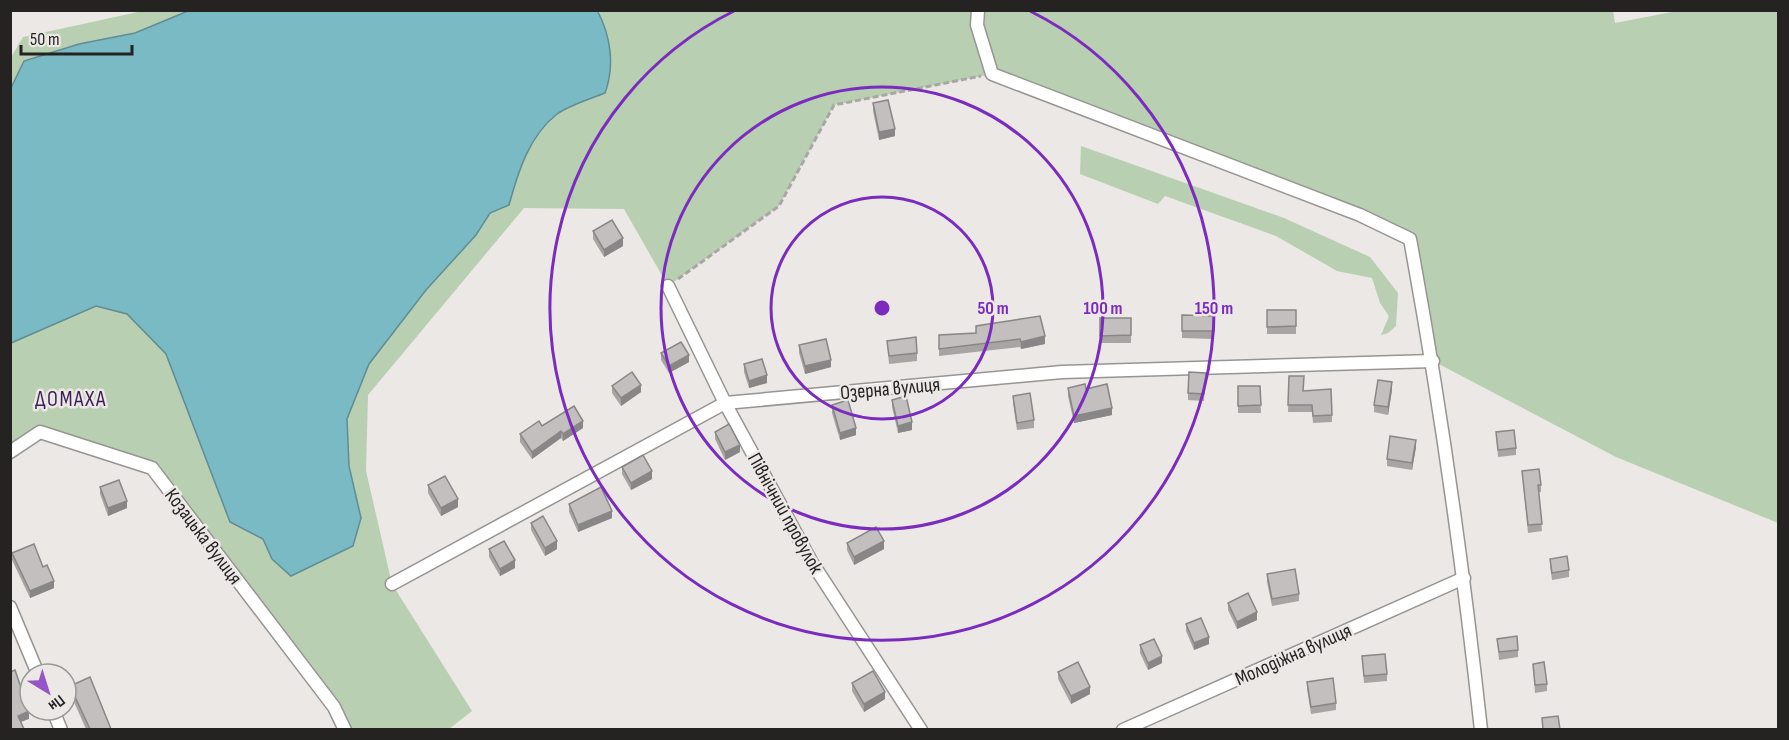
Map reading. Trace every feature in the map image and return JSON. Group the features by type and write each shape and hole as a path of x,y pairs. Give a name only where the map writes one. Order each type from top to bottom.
{"street":[{"path":"978,10 977,25 992,74 1360,215 1410,239 1433,361 1464,578 1481,729"},
{"name":"Північний провулок","path":"668,286 724,403 811,561 921,729"},
{"name":"Озерна вулиця","path":"392,584 724,403 1062,372 1433,361"},
{"name":"Козацька вулиця","path":"10,452 40,432 152,468 334,706 345,729"},
{"name":"Молодіжна вулиця","path":"1123,729 1464,578"},
{"path":"10,608 33,662"}],"path":[{"path":"668,286 779,206 834,105 992,74"}],"green space":[{"path":"147,10 1613,10 1615,23 1677,11 1778,11 1778,523 1616,457 1433,361 1410,239 992,74 834,105 779,206 668,286 624,209 524,208 368,395 366,471 392,584 472,711 449,729 345,729 152,468 40,432 11,452 10,59 23,37"},
{"path":"1081,146 1284,218 1370,257 1398,293 1396,326 1388,333 1381,335 1389,316 1380,303 1372,278 1337,271 1276,236 1165,196 1158,204 1080,174"}],"water":[{"path":"597,10 606,30 610,51 610,72 605,93 568,108 547,123 526,155 509,205 490,213 476,235 426,290 369,364 347,419 349,466 361,518 353,546 291,576 272,559 263,539 230,522 166,354 127,314 96,306 11,343 11,88 24,61 79,44 135,33 188,11"}],"building":[{"path":"888,100 895,129 879,132 873,103"},
{"path":"612,220 623,238 604,250 593,231"},
{"path":"1267,310 1296,310 1296,326 1267,327"},
{"path":"1182,315 1214,316 1214,331 1182,331"},
{"path":"1040,316 1045,336 1021,342 1020,339 939,349 939,335 976,333 976,326"},
{"path":"1100,318 1131,318 1131,335 1100,336"},
{"path":"916,337 917,353 889,356 887,341"},
{"path":"826,339 831,360 805,366 799,345"},
{"path":"681,342 689,355 669,366 661,353"},
{"path":"762,359 767,375 749,381 744,364"},
{"path":"632,372 641,385 621,398 612,386"},
{"path":"1189,372 1206,373 1204,394 1188,393"},
{"path":"1289,376 1304,376 1303,391 1331,389 1332,415 1313,416 1312,405 1288,405"},
{"path":"1378,380 1392,382 1388,407 1374,405"},
{"path":"1085,384 1086,389 1107,384 1112,408 1074,416 1068,388"},
{"path":"1238,386 1260,386 1261,405 1238,406"},
{"path":"1030,393 1034,420 1017,423 1013,396"},
{"path":"906,396 912,422 898,426 892,400"},
{"path":"848,400 856,428 840,433 832,405"},
{"path":"574,406 583,421 563,434 561,431 532,452 520,434 539,421 542,426"},
{"path":"729,424 740,445 725,452 715,432"},
{"path":"1514,430 1516,448 1498,450 1496,432"},
{"path":"1390,436 1416,440 1412,463 1387,459"},
{"path":"643,455 652,471 631,483 622,467"},
{"path":"1539,469 1541,485 1538,485 1542,524 1528,525 1522,471"},
{"path":"445,476 458,499 441,508 428,485"},
{"path":"119,480 127,501 108,508 100,487"},
{"path":"601,487 612,511 578,525 569,504"},
{"path":"543,516 557,541 545,548 531,523"},
{"path":"876,527 884,541 854,557 847,543"},
{"path":"504,541 515,560 500,569 489,549"},
{"path":"34,544 43,567 47,565 54,581 30,591 12,553"},
{"path":"1567,556 1569,570 1552,573 1550,559"},
{"path":"1295,569 1299,594 1272,599 1267,574"},
{"path":"1248,593 1257,612 1237,622 1228,603"},
{"path":"1201,618 1209,637 1194,643 1186,624"},
{"path":"1517,636 1518,650 1499,652 1497,639"},
{"path":"1154,639 1162,656 1148,663 1140,645"},
{"path":"1385,654 1387,674 1364,676 1362,656"},
{"path":"1078,662 1090,687 1071,696 1058,672"},
{"path":"1544,662 1547,684 1535,685 1533,664"},
{"path":"15,670 18,679 18,722 21,722 24,729 10,729 10,672"},
{"path":"873,671 885,692 864,704 852,683"},
{"path":"90,677 111,729 90,729 78,703 78,682"},
{"path":"1333,678 1336,703 1311,707 1307,682"},
{"path":"1558,716 1560,729 1543,729 1542,718"}],"district":[{"name":"ДОМАХА","path":"71,398"}]}
